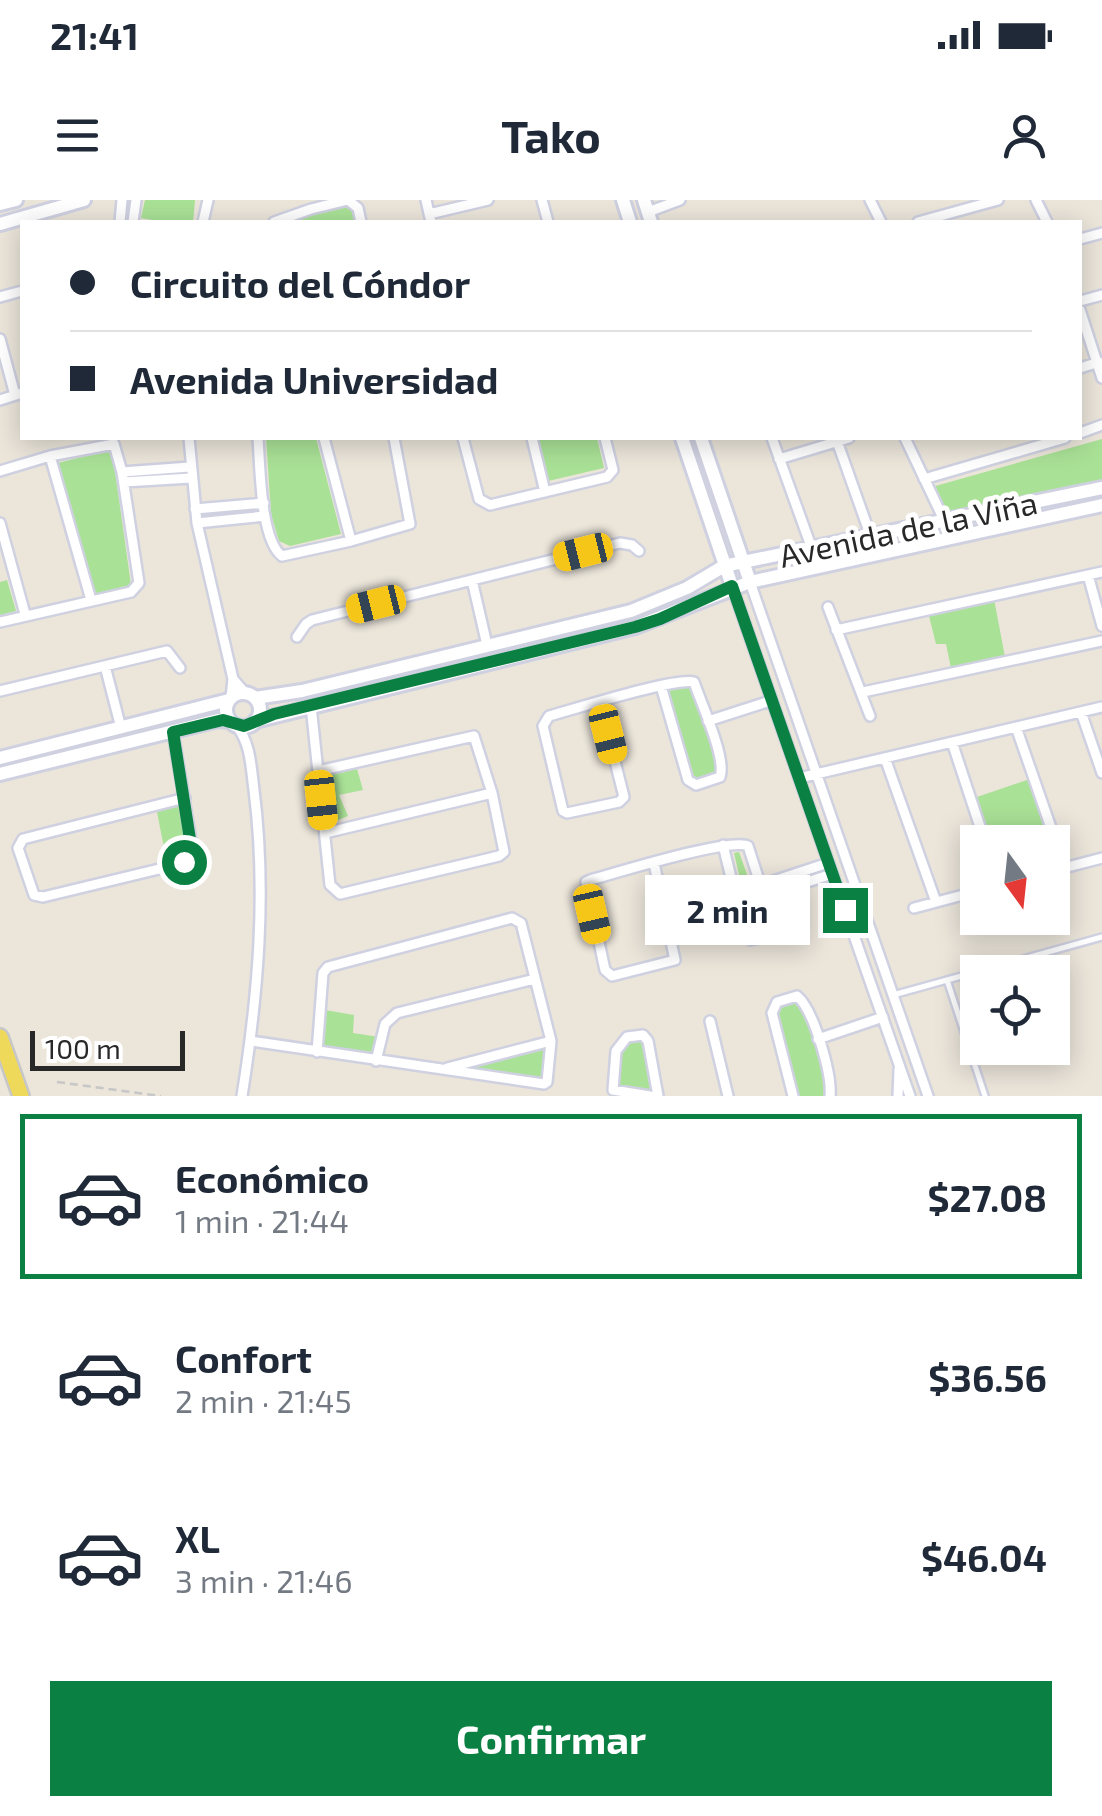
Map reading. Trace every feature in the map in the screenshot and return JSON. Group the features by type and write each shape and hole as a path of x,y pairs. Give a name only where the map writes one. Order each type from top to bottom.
{"main road":[{"path":"0,1038 21,1096"}],"street":[{"path":"0,204 16,200"},
{"path":"0,224 84,200"},
{"path":"278,220 310,204 348,200 354,203 360,220"},
{"path":"426,200 430,218 488,200"},
{"path":"648,211 680,200"},
{"path":"925,220 998,200"},
{"path":"1082,315 1102,378"},
{"path":"0,339 19,394 0,400"},
{"path":"189,440 197,523 233,679 226,711 247,744"},
{"path":"258,440 265,516 276,552 282,556 352,542 410,524 394,440"},
{"path":"325,440 352,542"},
{"path":"464,440 479,499 490,505 611,474 606,440"},
{"path":"532,440 545,492"},
{"path":"683,440 770,702 910,1096"},
{"path":"702,440 928,1096"},
{"path":"773,440 812,549"},
{"path":"779,459 841,440"},
{"path":"906,440 944,520"},
{"path":"924,479 1058,440"},
{"path":"837,441 872,537"},
{"path":"0,472 110,443 117,448 139,584 131,592 0,622"},
{"path":"50,456 91,600"},
{"path":"123,477 191,473"},
{"name":"Avenida de la Viña","path":"250,696 283,696 660,602 724,566 1102,488"},
{"path":"195,509 264,503"},
{"name":"Avenida de la Viña","path":"254,722 660,619 732,586 1102,505"},
{"path":"197,523 265,516"},
{"path":"0,523 25,614"},
{"path":"297,637 312,620 620,542 632,544 639,552"},
{"path":"836,630 1102,572"},
{"path":"1088,575 1102,626"},
{"path":"472,580 488,645"},
{"path":"828,607 870,716"},
{"path":"535,634 538,651"},
{"path":"862,692 1102,640"},
{"path":"0,691 167,651 180,668"},
{"path":"414,664 418,682"},
{"path":"105,666 121,728"},
{"path":"233,679 260,710 247,744 257,816 261,922 242,1096"},
{"path":"600,702 624,797 619,802 567,813 543,723 548,716 600,702 662,686 692,680 722,773 696,784 688,780 662,686"},
{"path":"0,758 250,696"},
{"path":"708,722 770,702"},
{"path":"311,706 330,885 340,894 499,856 505,847 477,738 472,734 318,770"},
{"path":"799,778 1102,708"},
{"path":"1082,712 1102,773"},
{"path":"0,774 218,720 254,722"},
{"path":"1016,727 1049,825"},
{"path":"173,732 184,798 192,852 186,861 43,897 34,895 18,848 22,839 184,798"},
{"path":"67,741 71,757"},
{"path":"952,742 980,825"},
{"path":"885,758 936,902"},
{"path":"325,834 492,793"},
{"path":"654,863 675,960 612,976 605,970 586,882 654,863 722,845 739,842 748,846 774,931 770,936 751,940 745,935 722,845"},
{"path":"1070,866 1102,858"},
{"path":"762,890 830,869"},
{"path":"914,908 960,896"},
{"path":"251,1041 317,1052 376,1061 544,1084 551,1040 521,923 512,918 336,963 323,973 317,1052"},
{"path":"376,1061 385,1024 397,1013 535,979"},
{"path":"793,1096 772,1013 774,1005 790,996 801,998 818,1038 831,1082 830,1096"},
{"path":"818,1038 882,1017"},
{"path":"710,1021 728,1096"},
{"path":"643,1036 648,1041 654,1096 613,1090 616,1050 626,1037 643,1036"},
{"path":"444,1068 551,1040"},
{"path":"898,1062 914,1055"},
{"path":"898,1062 898,1096"}],"lane":[{"path":"893,995 1102,937"},
{"path":"947,980 985,1096"}],"path":[{"path":"57,1082 161,1096"}],"green space":[{"path":"145,200 195,200 193,220 141,218"},
{"path":"351,206 354,220 290,220"},
{"path":"1102,439 1102,480 945,514 932,487"},
{"path":"266,440 317,440 341,534 290,546 279,541 271,514"},
{"path":"538,440 597,440 604,468 548,481"},
{"path":"109,450 131,585 94,594 58,463"},
{"path":"7,580 16,611 0,615 0,582"},
{"path":"994,599 1005,657 951,668 946,644 936,644 928,612"},
{"path":"692,683 720,771 718,776 696,782 689,779 664,687"},
{"path":"355,762 363,790 339,795 348,816 328,824 323,772"},
{"path":"1030,779 1047,825 984,825 974,798"},
{"path":"183,800 189,854 185,861 167,863 156,807"},
{"path":"739,852 766,928 752,931 734,853"},
{"path":"799,999 829,1082 827,1096 796,1096 773,1013 776,1005"},
{"path":"325,1010 354,1015 353,1033 379,1037 375,1058 319,1052"},
{"path":"628,1037 640,1038 648,1044 654,1094 615,1089 621,1045"},
{"path":"550,1043 544,1080 454,1068"}],"route":[{"path":"184,862 192,852 173,732 218,720 244,726 274,714 635,627 732,586 845,910"}]}
